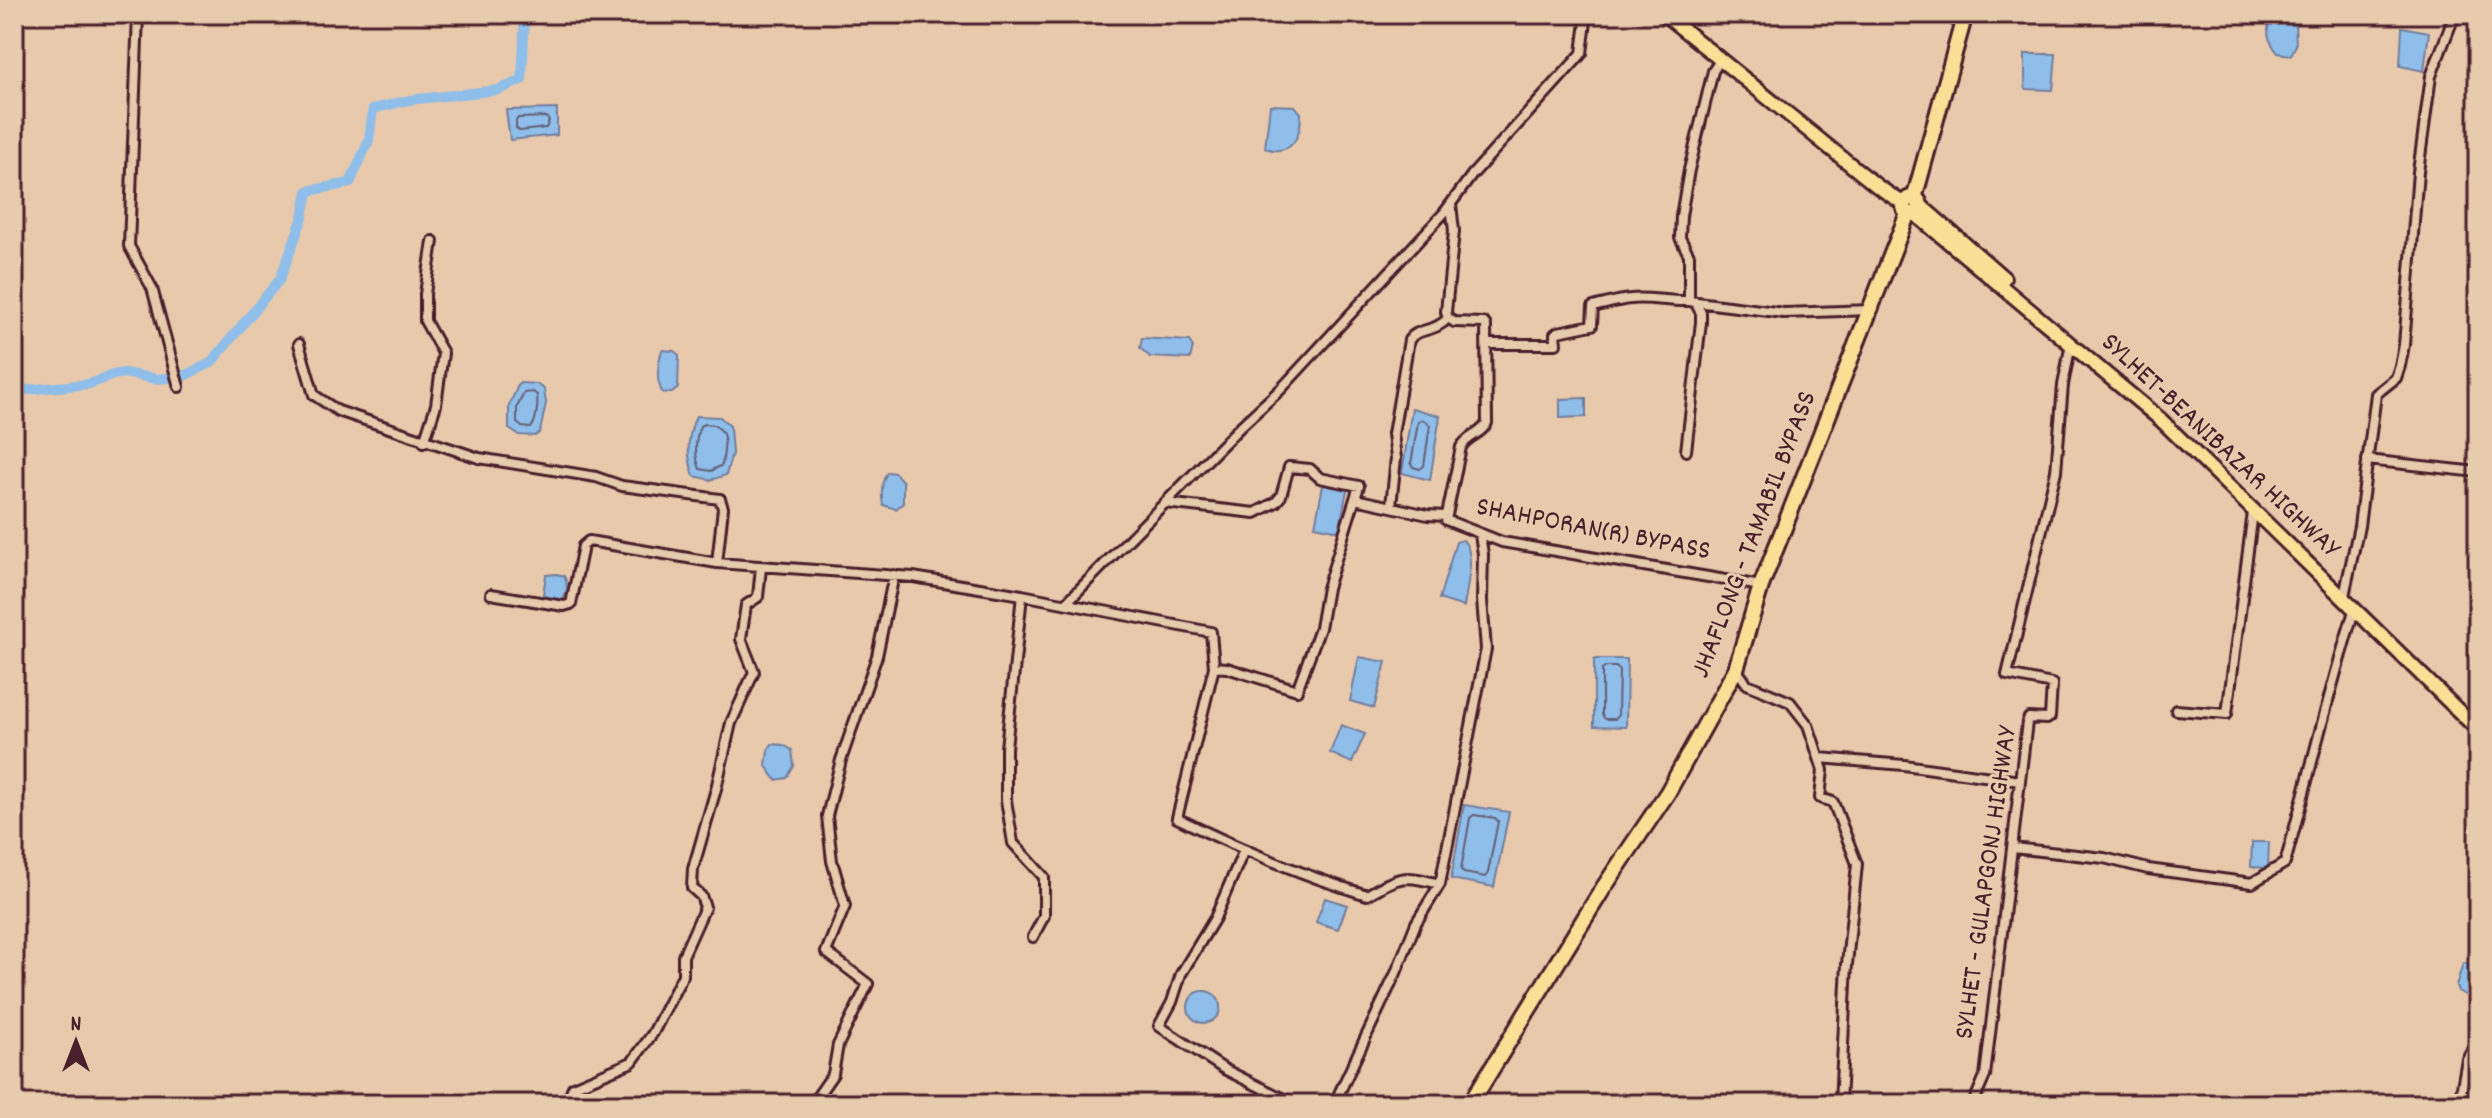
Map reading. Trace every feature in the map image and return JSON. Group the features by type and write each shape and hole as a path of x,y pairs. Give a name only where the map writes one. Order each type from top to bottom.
{"highway":[{"name":"JHAFLONG - TAMABIL BYPASS","path":"1470,1104 1604,887 1668,792 1736,669 1761,586 1912,205 1965,14"}],"main road":[{"path":"1664,14 1877,186 1912,205"},
{"path":"1676,14 1912,205"},
{"name":"SYLHET-BEANIBAZAR HIGHWAY","path":"1912,205 2161,420 2253,512 2345,591 2355,607 2478,730"},
{"name":"SYLHET-BEANIBAZAR HIGHWAY","path":"1912,205 2164,416 2478,720"}],"street":[{"path":"138,14 129,246 152,288 179,387"},
{"path":"1066,603 1281,389 1451,203 1472,175 1582,53 1587,14"},
{"path":"2345,591 2359,526 2376,394 2396,378 2404,345 2418,172 2431,76 2455,14"},
{"path":"1686,451 1701,313 1692,302 1689,255 1680,238 1681,216 1713,71 1721,59"},
{"path":"1451,203 1454,231 1446,312 1454,322 1484,323 1487,344 1556,344 1555,334 1558,332 1592,325 1593,307 1634,298 1784,313 1871,310"},
{"path":"424,442 436,405 443,353 425,321 425,294 433,241"},
{"path":"1391,506 1396,458 1393,434 1409,340 1415,333 1441,326 1448,318"},
{"name":"SYLHET - GULAPGONJ HIGHWAY","path":"1973,1104 1985,1076 2027,722 2033,717 2050,717 2052,684 2007,675 2007,670 2056,471 2063,385 2071,343"},
{"path":"299,344 314,395 338,411 479,458 596,477 622,486 716,497 723,502 717,563"},
{"name":"SHAHPORAN(R) BYPASS","path":"1487,344 1487,423 1484,430 1461,447 1446,520 1502,542 1761,586"},
{"path":"2367,460 2478,472"},
{"path":"1165,503 1255,513 1281,496 1289,467 1310,469 1320,478 1359,486 1327,588 1320,628 1297,690 1227,668 1214,667"},
{"path":"1355,499 1446,516"},
{"path":"2176,710 2227,714 2253,512"},
{"path":"1331,1104 1336,1100 1369,1032 1416,923 1440,884 1486,649 1480,535"},
{"path":"491,594 564,606 571,604 583,546 589,541 717,563 894,575 1022,595 1211,632 1214,667 1177,818 1244,850 1319,880 1367,895 1394,879 1411,876 1440,884"},
{"path":"566,1104 573,1087 632,1062 653,1033 683,975 683,956 705,907 701,896 692,888 693,869 731,723 754,672 741,639 746,605 758,597 761,567"},
{"path":"812,1104 833,1074 838,1045 868,984 826,952 845,906 832,861 827,816 841,760 877,656 894,575"},
{"path":"1022,595 1006,748 1006,800 1013,843 1044,877 1044,916 1033,937"},
{"path":"2013,848 2104,858 2148,869 2252,883 2285,863 2312,768 2330,687 2355,607"},
{"path":"1736,669 1747,684 1790,702 1808,725 1823,770 1820,798 1833,802 1857,864 1847,964 1840,1104"},
{"path":"1820,758 1904,765 2020,781"},
{"path":"1244,850 1215,918 1181,974 1172,1002 1159,1026 1224,1069 1294,1104"},
{"path":"2459,1104 2467,1059 2478,1038"}],"water":[{"path":"2276,18 2295,22 2296,45 2291,55 2278,53 2269,39 2269,22"},
{"path":"2402,27 2429,32 2424,71 2400,66"},
{"path":"2025,54 2056,54 2053,90 2025,89"},
{"path":"1270,105 1295,106 1301,113 1297,137 1282,150 1265,148"},
{"path":"557,109 557,135 510,140 506,110"},
{"path":"1142,338 1189,341 1193,347 1190,359 1150,357 1140,348"},
{"path":"662,350 674,351 679,355 678,388 672,393 663,393 659,383 658,366"},
{"path":"519,383 537,384 544,389 546,403 540,432 535,436 519,435 509,429 509,406"},
{"path":"1586,398 1586,417 1560,418 1560,399"},
{"path":"1412,408 1440,416 1430,480 1402,473"},
{"path":"696,416 720,417 730,426 732,454 726,475 711,480 694,476 689,446"},
{"path":"888,472 895,473 903,482 903,503 896,509 883,505 882,487"},
{"path":"1323,485 1347,490 1339,531 1315,526"},
{"path":"1463,540 1470,563 1464,607 1439,599 1456,542"},
{"path":"546,575 564,576 566,582 566,593 561,602 547,600 543,595"},
{"path":"1359,657 1386,662 1374,708 1350,701"},
{"path":"1594,659 1627,659 1626,727 1594,726"},
{"path":"1341,725 1365,734 1352,763 1330,753"},
{"path":"772,744 792,750 794,766 787,778 776,780 766,766"},
{"path":"1464,805 1509,812 1494,887 1451,879"},
{"path":"2252,842 2269,842 2268,868 2251,867"},
{"path":"1325,898 1347,905 1338,929 1316,922"},
{"path":"2463,963 2471,963 2478,968 2478,998 2474,1000 2458,991 2456,986"},
{"path":"1204,991 1215,996 1220,1007 1215,1018 1204,1023 1193,1018 1188,1007 1193,996"}],"waterway":[{"path":"14,391 89,384 124,373 157,379 184,376 211,363 280,279 303,217 308,191 350,183 369,140 373,109 409,100 498,90 522,80 525,14"}]}
